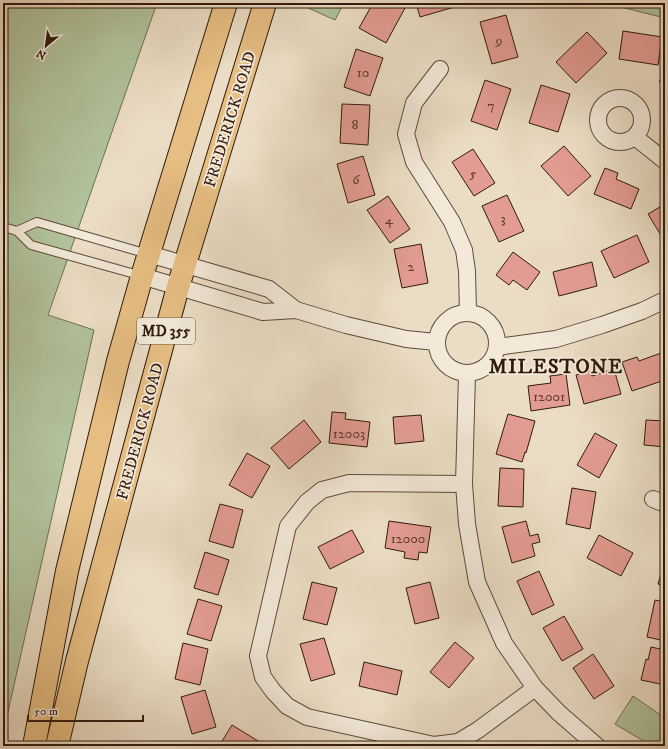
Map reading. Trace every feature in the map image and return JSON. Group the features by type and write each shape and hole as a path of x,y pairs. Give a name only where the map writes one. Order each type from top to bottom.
{"main road":[{"name":"MD 355","path":"34,746 67,571 118,361 142,276 226,3"},
{"name":"FREDERICK ROAD","path":"57,746 77,661 178,287 265,3"}],"street":[{"path":"440,69 414,103 406,134 414,162 452,222 464,250 467,271 468,313"},
{"path":"635,137 665,161"},
{"path":"149,254 269,289 296,310"},
{"path":"142,276 263,312 296,310 346,325 406,339 436,342"},
{"path":"497,347 556,339 642,311 665,300"},
{"path":"468,313 483,318 489,324 494,330 497,347 490,363 476,372 467,374 453,370 442,361 436,342 438,334 446,321 460,314 468,313"},
{"path":"467,374 464,484 467,524 477,582 504,643 535,688 559,713 597,746"},
{"path":"464,484 349,483 322,490 307,502 288,526 258,656 263,677 273,691 287,706 306,717 434,745 458,742 478,730 535,688"}],"lane":[{"path":"17,231 37,222 149,254"},
{"path":"3,227 17,231 31,245 142,276"}],"green space":[{"path":"3,3 157,3 48,315 94,330 3,734"},
{"path":"297,3 344,3 335,20"},
{"path":"605,3 665,3 665,18"},
{"path":"633,696 665,718 665,736 657,746 652,746 615,724"}],"building":[{"path":"373,3 396,3 405,8 386,43 359,28"},
{"path":"416,3 457,3 458,6 420,17"},
{"path":"506,15 518,57 492,64 480,22"},
{"path":"623,31 662,37 658,65 619,59"},
{"path":"587,32 607,53 576,83 556,62"},
{"path":"356,49 383,58 370,96 344,87"},
{"path":"665,74 665,87 659,81"},
{"path":"485,80 511,89 497,130 471,121"},
{"path":"541,85 570,94 558,132 529,123"},
{"path":"342,104 370,105 368,145 340,143"},
{"path":"564,146 591,176 568,196 541,166"},
{"path":"473,149 495,183 474,196 452,162"},
{"path":"363,156 375,195 348,203 337,164"},
{"path":"605,168 618,173 616,179 639,189 631,209 594,194"},
{"path":"507,195 524,231 499,242 482,206"},
{"path":"388,196 410,229 390,243 367,210"},
{"path":"665,204 665,242 648,214"},
{"path":"637,235 649,262 614,278 601,251"},
{"path":"421,244 428,283 402,288 394,249"},
{"path":"513,252 540,272 527,290 513,280 509,285 496,275"},
{"path":"592,262 597,286 559,296 553,272"},
{"path":"661,353 665,364 665,380 632,391 622,362 637,357 639,361"},
{"path":"614,369 621,394 584,404 576,375 590,371 592,376"},
{"path":"566,374 570,405 531,411 528,386 551,383 550,376"},
{"path":"332,412 346,413 345,419 370,422 367,447 329,443"},
{"path":"508,414 535,421 522,462 496,454"},
{"path":"421,415 424,441 395,444 393,417"},
{"path":"304,420 321,442 289,469 271,448"},
{"path":"646,420 665,421 665,447 644,445"},
{"path":"595,433 617,445 599,478 577,465"},
{"path":"247,453 270,466 252,498 229,485"},
{"path":"500,468 524,469 523,507 498,506"},
{"path":"572,488 596,492 590,529 566,524"},
{"path":"220,504 243,510 233,548 209,541"},
{"path":"389,521 431,527 427,553 419,552 418,560 404,558 405,552 385,548"},
{"path":"526,521 530,536 538,534 540,542 532,544 535,556 512,563 502,527"},
{"path":"352,530 364,552 330,569 318,547"},
{"path":"599,535 633,553 621,576 587,558"},
{"path":"205,552 229,560 218,595 194,588"},
{"path":"665,560 665,586 658,584"},
{"path":"539,571 554,605 532,615 517,581"},
{"path":"312,582 337,588 327,625 303,619"},
{"path":"430,582 439,618 415,624 406,588"},
{"path":"198,599 222,606 211,641 187,634"},
{"path":"655,600 665,602 665,641 647,637"},
{"path":"564,616 583,649 562,661 543,628"},
{"path":"324,638 335,674 311,681 300,644"},
{"path":"455,642 474,658 449,688 430,672"},
{"path":"183,643 208,649 200,685 175,679"},
{"path":"651,647 665,650 665,685 641,680 646,659 648,660"},
{"path":"593,654 614,686 594,699 573,668"},
{"path":"364,662 402,671 397,695 359,686"},
{"path":"205,690 216,727 192,734 181,697"},
{"path":"232,725 263,744 261,746 219,746"}],"district":[{"name":"MILESTONE","path":"556,366"}]}
